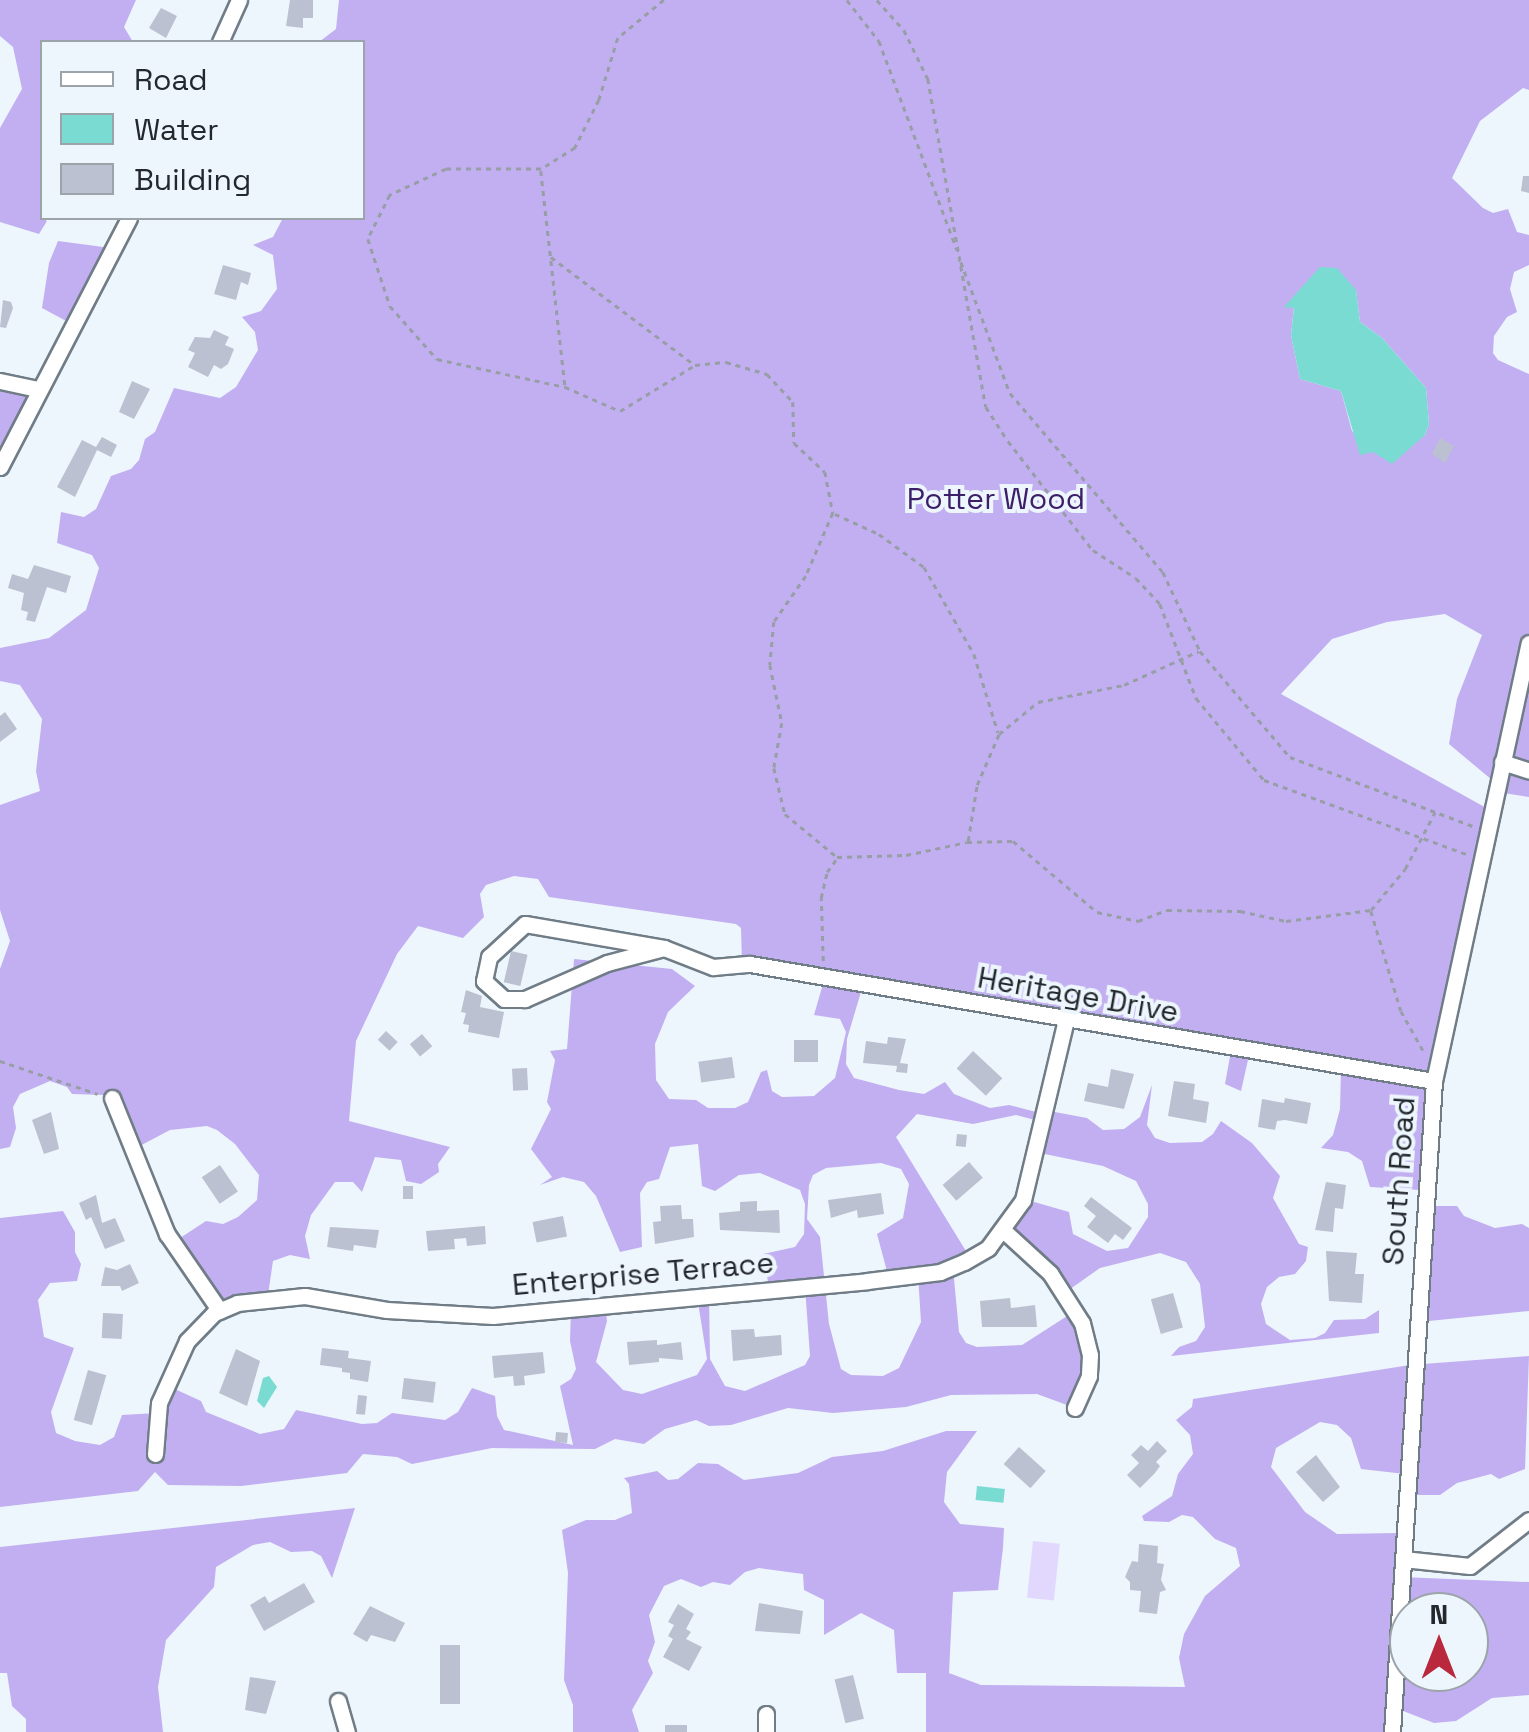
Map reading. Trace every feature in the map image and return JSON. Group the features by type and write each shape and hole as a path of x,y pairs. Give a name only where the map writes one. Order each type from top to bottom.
{"street":[{"path":"221,40 239,0"},
{"path":"0,466 128,220"},
{"path":"0,380 38,389"},
{"name":"South Road","path":"1392,1732 1434,1081 1529,643"},
{"path":"1502,762 1529,771"},
{"path":"524,924 664,948 607,962 524,998 504,999 484,981 489,957 524,924"},
{"name":"Heritage Drive","path":"664,948 712,966 750,964 1434,1081"},
{"name":"Enterprise Terrace","path":"155,1454 159,1402 186,1342 220,1311 272,1296 304,1296 387,1310 493,1316 940,1272 988,1248 1023,1200 1066,1020"},
{"path":"112,1098 167,1234 220,1311"},
{"path":"1003,1230 1050,1273 1082,1323 1089,1376 1075,1408"},
{"path":"1403,1559 1470,1566 1529,1520"},
{"path":"338,1701 347,1732"},
{"path":"766,1714 766,1732"}],"path":[{"path":"664,0 618,38 599,100 575,148 540,169 446,169 390,195 368,239 390,306 437,359 565,387 620,411 695,365 726,362 767,374 793,402 794,443 825,472 834,513 806,576 774,622 770,664 782,723 774,768 786,814 838,857 906,855 967,842 1013,841 1098,912 1138,921 1167,910 1240,911 1286,921 1371,910 1405,870 1435,812"},
{"path":"847,0 879,41 1010,394 1164,572 1200,651 1290,756 1488,832"},
{"path":"877,0 904,30 928,79 986,406 1093,550 1136,578 1160,604 1196,698 1264,780 1482,860"},
{"path":"540,169 565,387"},
{"path":"550,256 695,365"},
{"path":"834,513 879,534 924,567 974,654 999,734"},
{"path":"967,842 978,785 999,734 1038,702 1124,685 1200,651"},
{"path":"825,978 821,898 827,872 838,857"},
{"path":"1371,910 1402,1010 1425,1054"},
{"path":"0,1060 112,1098"}],"shaded area":[{"path":"1033,1541 1060,1544 1054,1601 1027,1598"}],"green space":[{"path":"0,0 136,0 124,27 132,40 40,40 40,220 47,221 39,234 0,222 0,128 22,89 13,47 0,36"},
{"name":"Potter Wood","path":"339,0 1529,0 1529,90 1523,88 1480,121 1452,178 1483,208 1493,213 1508,209 1517,232 1529,235 1529,265 1514,272 1510,289 1517,312 1507,317 1494,336 1493,353 1498,360 1529,374 1529,797 1497,792 1492,780 1449,744 1457,699 1482,635 1445,614 1387,622 1332,639 1281,694 1490,810 1420,1190 1370,1187 1362,1161 1348,1152 1321,1148 1333,1135 1340,1109 1341,1069 1250,1051 1241,1091 1225,1084 1231,1051 863,985 847,1039 846,1064 854,1078 899,1090 924,1094 945,1082 954,1094 990,1108 1009,1105 1087,1118 1103,1130 1124,1129 1140,1117 1152,1085 1147,1125 1155,1138 1170,1143 1202,1142 1221,1121 1252,1143 1280,1176 1273,1198 1299,1244 1308,1247 1306,1261 1295,1274 1279,1277 1267,1287 1261,1304 1266,1324 1290,1340 1315,1338 1325,1333 1334,1320 1365,1319 1379,1310 1379,1333 1171,1356 1179,1347 1196,1341 1205,1327 1200,1284 1186,1262 1160,1253 1100,1268 1066,1292 1006,1233 1024,1199 1069,1212 1073,1234 1107,1251 1128,1248 1148,1217 1148,1204 1136,1181 1103,1166 1035,1152 1039,1121 1016,1115 973,1124 917,1114 896,1137 969,1256 953,1268 959,1332 966,1343 977,1347 1022,1345 1075,1311 1090,1353 1075,1408 1037,1394 951,1395 906,1407 833,1413 788,1408 731,1425 709,1426 696,1420 665,1429 644,1444 615,1439 595,1449 492,1448 412,1464 397,1457 363,1454 347,1473 241,1486 168,1485 155,1472 138,1491 0,1507 0,1218 63,1211 75,1232 75,1252 81,1264 77,1281 50,1283 38,1300 44,1337 74,1348 51,1412 56,1433 75,1441 100,1445 114,1437 122,1415 156,1413 166,1385 201,1401 206,1412 260,1434 284,1429 296,1410 362,1424 377,1423 392,1413 445,1420 458,1412 472,1388 495,1396 497,1416 504,1430 573,1445 560,1386 571,1379 576,1369 570,1341 571,1308 605,1305 607,1321 596,1362 623,1390 642,1394 697,1375 707,1359 697,1296 709,1294 710,1359 725,1386 745,1391 805,1365 810,1356 805,1287 769,1287 763,1254 795,1247 804,1234 805,1204 800,1190 760,1173 739,1175 715,1191 702,1186 698,1144 670,1147 659,1179 647,1182 640,1193 642,1247 620,1252 596,1196 584,1182 563,1177 540,1185 552,1177 531,1149 551,1109 547,1102 555,1060 550,1051 567,1049 574,959 672,969 695,986 668,1012 655,1044 656,1080 669,1099 696,1100 708,1108 735,1108 748,1102 761,1072 767,1070 772,1091 782,1097 814,1096 835,1078 846,1032 840,1019 814,1015 825,977 742,964 741,928 736,924 549,897 538,879 514,876 486,885 480,894 484,917 463,938 418,926 397,954 356,1041 349,1121 450,1147 438,1164 439,1172 421,1184 406,1181 401,1160 375,1157 362,1192 353,1182 335,1182 311,1215 305,1236 310,1259 290,1255 273,1261 268,1295 224,1306 174,1242 206,1221 223,1224 238,1217 257,1200 259,1175 235,1144 217,1130 207,1126 170,1130 134,1149 103,1095 72,1094 67,1087 50,1081 20,1094 13,1107 16,1128 10,1147 0,1149 0,969 10,941 0,910 0,805 40,791 36,771 42,719 20,685 0,681 0,648 49,638 86,610 99,568 92,555 57,543 61,512 84,517 96,509 111,476 131,469 139,460 145,439 155,432 174,388 220,398 236,387 258,350 255,332 242,317 261,311 277,289 273,255 253,245 273,237 282,220 365,220 365,40 322,40 336,29","holes":["1356,291 1360,322 1382,338 1426,388 1429,424 1425,435 1405,450 1373,452 1352,431 1341,391 1300,379 1291,335 1294,307","881,1163 901,1169 909,1184 903,1218 877,1234 888,1275 918,1275 921,1322 899,1368 883,1376 851,1375 841,1369 829,1324 820,1237 807,1219 809,1185 813,1175 826,1168"]},
{"path":"58,241 111,248 70,323 42,308 49,263"},
{"path":"0,379 36,389 0,462"},
{"path":"1423,1206 1457,1206 1464,1216 1495,1228 1522,1224 1529,1228 1529,1311 1419,1322"},
{"path":"1529,1356 1525,1469 1499,1479 1491,1474 1457,1483 1440,1495 1405,1495 1405,1474 1361,1469 1351,1438 1337,1425 1320,1422 1276,1448 1271,1467 1305,1512 1337,1534 1399,1533 1400,1577 1529,1582 1529,1695 1492,1698 1456,1721 1434,1723 1393,1707 1390,1732 926,1732 926,1673 897,1673 894,1630 861,1613 824,1635 824,1600 804,1590 803,1574 759,1568 745,1572 730,1585 713,1582 701,1587 681,1579 664,1586 649,1615 655,1642 648,1661 653,1673 632,1710 639,1732 573,1732 573,1705 564,1680 568,1573 562,1530 586,1520 615,1520 632,1513 629,1484 624,1478 657,1471 668,1480 678,1479 698,1463 718,1464 744,1480 798,1473 832,1457 883,1451 946,1431 977,1431 947,1472 944,1502 960,1524 1004,1528 998,1590 953,1592 949,1673 981,1685 1185,1687 1179,1658 1184,1634 1205,1596 1240,1566 1236,1548 1215,1539 1193,1517 1182,1515 1169,1522 1144,1521 1142,1516 1172,1496 1178,1474 1193,1454 1190,1435 1176,1420 1192,1407 1193,1399 1410,1365"},
{"path":"355,1508 332,1578 321,1556 312,1551 291,1552 270,1542 253,1545 216,1567 214,1587 166,1640 158,1687 163,1732 26,1732 26,1719 12,1706 7,1673 0,1673 0,1547"}],"water":[{"path":"1320,267 1337,268 1356,290 1360,322 1382,338 1426,388 1429,424 1425,435 1392,464 1373,452 1360,455 1341,391 1300,379 1291,335 1294,308 1284,307"},
{"path":"269,1376 277,1387 264,1408 257,1401 263,1378"},
{"path":"977,1486 1005,1489 1003,1503 976,1500"}],"building":[{"path":"290,0 313,0 313,18 303,18 303,28 286,26"},
{"path":"161,8 177,16 166,38 149,28"},
{"path":"1523,176 1529,176 1529,193 1521,191"},
{"path":"223,265 251,273 248,285 241,282 236,300 214,294"},
{"path":"3,300 11,302 13,308 6,328 0,327"},
{"path":"214,330 229,337 225,345 234,349 228,364 221,369 214,365 208,377 188,367 195,353 188,350 195,337 210,338"},
{"path":"132,381 150,389 134,419 119,412"},
{"path":"102,437 117,445 111,457 97,450 75,497 57,487 82,440 96,447"},
{"path":"1440,438 1454,446 1445,463 1432,454"},
{"path":"34,565 71,576 66,593 47,587 35,622 26,620 28,612 21,610 24,593 8,588 12,574 28,579"},
{"path":"5,712 17,729 0,742 0,716"},
{"path":"511,951 528,955 520,986 504,982"},
{"path":"466,990 482,996 480,1007 504,1012 499,1038 468,1032 469,1025 463,1024 466,1013 461,1012"},
{"path":"386,1031 398,1042 390,1051 378,1040"},
{"path":"422,1034 432,1046 420,1057 410,1044"},
{"path":"888,1037 906,1039 900,1063 908,1064 907,1073 896,1072 897,1066 863,1063 866,1041 887,1044"},
{"path":"794,1040 818,1040 818,1062 794,1062"},
{"path":"973,1051 1002,1078 986,1096 957,1069"},
{"path":"732,1057 735,1078 701,1083 698,1062"},
{"path":"527,1068 528,1090 513,1091 512,1069"},
{"path":"1111,1069 1134,1074 1124,1109 1084,1101 1088,1083 1108,1087"},
{"path":"1174,1081 1195,1084 1193,1099 1209,1102 1206,1123 1168,1116"},
{"path":"1285,1098 1311,1103 1307,1124 1285,1120 1277,1121 1275,1130 1258,1127 1262,1099 1284,1103"},
{"path":"51,1112 59,1149 44,1154 32,1120"},
{"path":"957,1134 967,1135 966,1147 956,1146"},
{"path":"969,1162 983,1178 956,1201 943,1185"},
{"path":"220,1165 238,1192 220,1204 202,1177"},
{"path":"1326,1182 1346,1185 1343,1209 1335,1208 1333,1232 1315,1230"},
{"path":"403,1186 413,1186 413,1199 403,1199"},
{"path":"881,1193 884,1214 858,1218 857,1210 831,1218 828,1200"},
{"path":"96,1195 102,1223 115,1218 125,1241 105,1249 91,1217 86,1220 79,1203"},
{"path":"1091,1197 1132,1228 1123,1240 1115,1234 1108,1243 1087,1227 1096,1216 1084,1206"},
{"path":"757,1201 757,1211 779,1210 780,1233 720,1230 719,1213 740,1211 740,1202"},
{"path":"681,1205 682,1219 693,1219 694,1237 655,1244 653,1222 661,1221 660,1206"},
{"path":"563,1216 567,1237 537,1243 533,1222"},
{"path":"485,1226 486,1244 467,1246 466,1238 454,1239 455,1249 428,1251 426,1231"},
{"path":"330,1227 379,1230 376,1248 354,1245 353,1251 327,1247"},
{"path":"1326,1251 1357,1253 1355,1274 1364,1274 1362,1303 1329,1301"},
{"path":"130,1264 139,1283 122,1291 120,1286 101,1286 105,1267 117,1270"},
{"path":"1173,1293 1183,1328 1161,1334 1151,1299"},
{"path":"1010,1298 1011,1308 1035,1305 1037,1327 982,1327 980,1301"},
{"path":"103,1313 123,1314 122,1339 102,1338"},
{"path":"754,1329 755,1337 781,1335 782,1355 733,1361 731,1330"},
{"path":"657,1340 657,1345 681,1342 683,1360 659,1358 659,1362 629,1365 627,1342"},
{"path":"322,1348 349,1351 348,1358 371,1361 368,1382 350,1379 350,1373 342,1372 342,1368 320,1365"},
{"path":"236,1349 260,1361 247,1406 219,1393"},
{"path":"543,1352 545,1373 524,1376 525,1385 514,1386 513,1376 494,1378 492,1356"},
{"path":"88,1370 106,1375 92,1425 74,1420"},
{"path":"404,1378 436,1382 433,1403 401,1399"},
{"path":"358,1395 367,1396 365,1415 356,1414"},
{"path":"556,1432 568,1433 567,1443 555,1442"},
{"path":"1157,1441 1167,1451 1156,1462 1160,1466 1155,1473 1140,1488 1127,1475 1139,1463 1131,1455 1141,1445 1148,1451"},
{"path":"1019,1447 1046,1471 1030,1488 1004,1464"},
{"path":"1316,1455 1340,1487 1323,1502 1296,1472"},
{"path":"1139,1544 1158,1546 1157,1563 1164,1564 1161,1580 1166,1590 1160,1592 1157,1614 1139,1612 1141,1591 1130,1590 1125,1577 1132,1561 1138,1562"},
{"path":"304,1583 315,1602 264,1631 250,1605 265,1596 269,1603"},
{"path":"759,1603 803,1611 800,1634 755,1631"},
{"path":"678,1604 694,1614 686,1629 691,1632 686,1639 702,1647 689,1671 663,1657 673,1639 668,1636 674,1625 668,1622"},
{"path":"370,1606 405,1623 395,1642 371,1635 367,1642 353,1634"},
{"path":"440,1645 460,1645 460,1704 440,1704"},
{"path":"853,1675 864,1719 845,1723 835,1680"},
{"path":"250,1677 276,1681 266,1714 245,1710"},
{"path":"665,1725 687,1725 687,1732 665,1732"}]}
